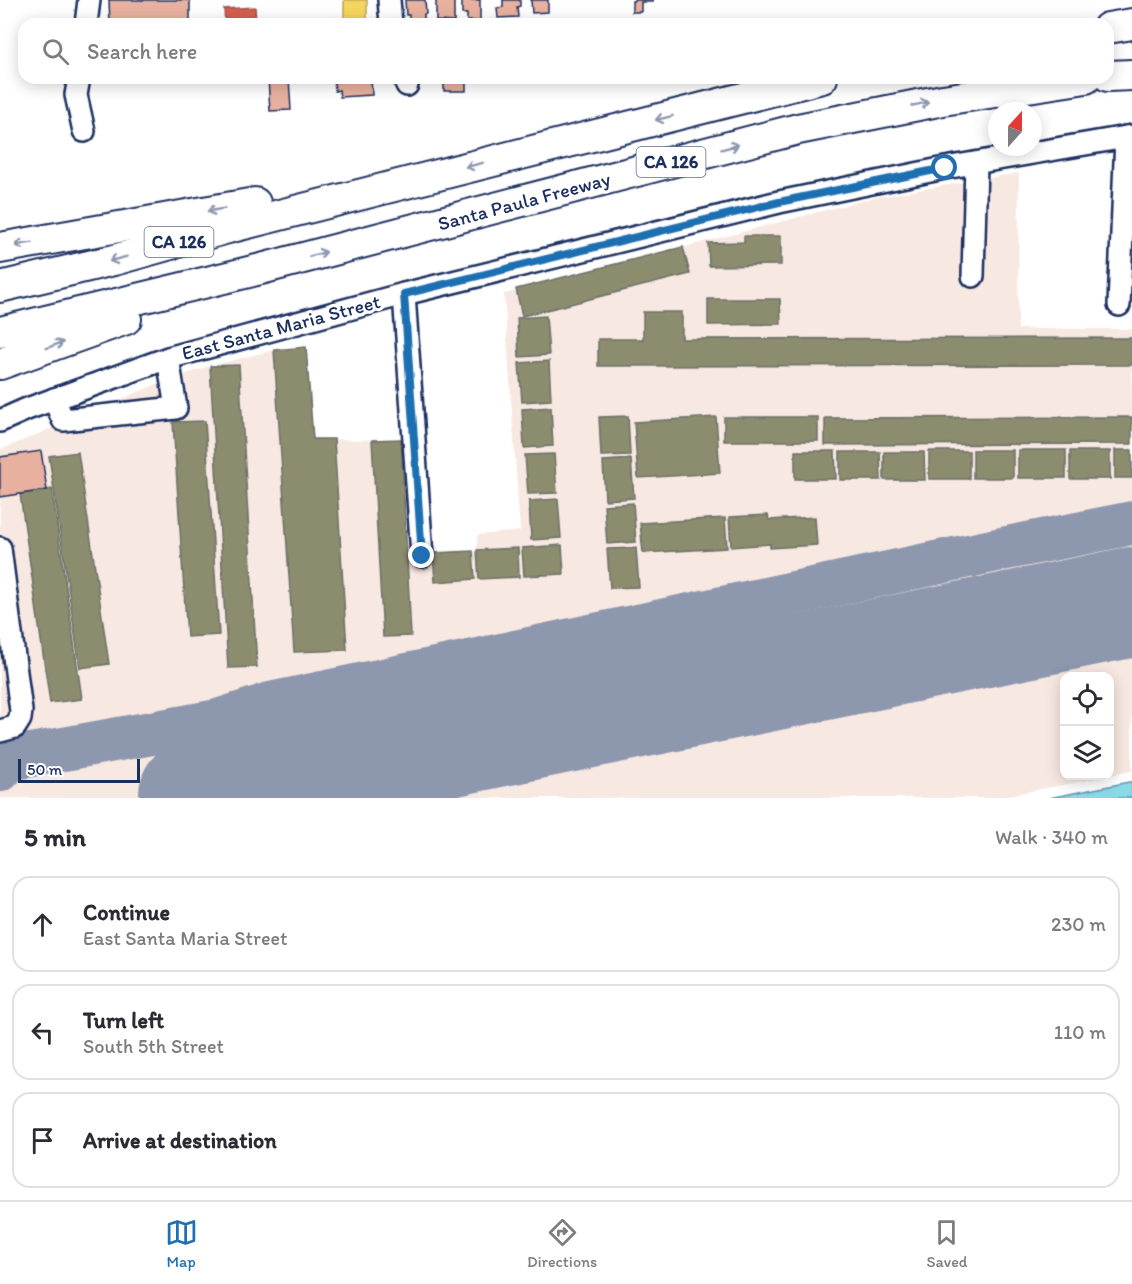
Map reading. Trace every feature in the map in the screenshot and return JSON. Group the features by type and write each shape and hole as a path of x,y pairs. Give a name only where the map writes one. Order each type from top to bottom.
{"highway":[{"path":"1114,27 1132,24"},
{"path":"1114,76 1132,75"},
{"name":"CA 126","path":"0,287 114,260 228,228 798,84"},
{"name":"Santa Paula Freeway","path":"0,332 261,269 798,129 943,100 1047,84"},
{"path":"0,248 301,194 357,195"},
{"path":"0,364 261,269"}],"street":[{"path":"87,18 89,0"},
{"path":"389,0 390,18"},
{"path":"79,84 76,95 84,131"},
{"path":"1119,305 1129,136"},
{"name":"East Santa Maria Street","path":"0,421 168,358 404,294 779,202 976,163 1129,136"},
{"path":"973,276 976,163"},
{"path":"404,294 422,556"},
{"path":"54,399 63,420 176,408 168,358"},
{"path":"0,548 21,711 20,719 15,727 0,731"}],"shaded area":[{"path":"1019,173 1018,329 1132,329 1132,771 1114,774 1114,672 1060,672 1060,780 1088,780 995,798 0,798 0,450 157,384 210,366 274,350 306,349 313,439 401,439 407,557 477,551 477,535 520,531 504,294 876,197"}],"water":[{"path":"1132,782 1132,798 1049,798"}],"building: Homes":[{"path":"344,0 367,0 367,18 344,18"}],"building: Shops":[{"path":"255,7 256,18 225,18 224,9"}],"building: Industry":[{"path":"744,236 781,236 781,265 709,266 708,243 744,242"},
{"path":"683,247 690,274 522,316 516,289"},
{"path":"708,299 780,299 781,324 708,325"},
{"path":"643,312 682,312 682,339 1132,338 1132,365 598,366 598,339 643,339"},
{"path":"546,316 549,355 519,357 517,318"},
{"path":"306,347 313,439 334,439 347,650 294,652 274,350"},
{"path":"549,361 551,400 522,402 519,363"},
{"path":"239,365 257,667 228,668 210,366"},
{"path":"551,407 553,446 524,448 522,409"},
{"path":"628,416 630,455 601,456 599,417"},
{"path":"716,417 720,473 638,478 634,422"},
{"path":"724,417 818,417 818,441 724,441"},
{"path":"1132,417 1132,444 825,445 825,418"},
{"path":"205,421 219,635 187,637 173,422"},
{"path":"401,439 411,636 383,637 372,440"},
{"path":"973,450 1013,450 1013,478 973,478"},
{"path":"1018,450 1066,450 1066,478 1018,478"},
{"path":"1115,450 1132,450 1132,478 1115,478"},
{"path":"795,451 835,451 836,479 795,479"},
{"path":"929,451 969,451 969,479 929,479"},
{"path":"1070,451 1110,451 1110,479 1070,479"},
{"path":"78,452 109,664 80,668 49,456"},
{"path":"840,452 880,452 881,480 840,480"},
{"path":"884,452 924,452 925,480 884,480"},
{"path":"554,454 557,493 528,494 525,455"},
{"path":"631,459 634,498 605,500 603,461"},
{"path":"52,489 82,699 50,703 20,494"},
{"path":"558,499 561,538 531,540 529,501"},
{"path":"633,503 636,542 607,544 604,505"},
{"path":"768,515 769,520 815,517 817,545 770,548 770,544 731,547 729,517"},
{"path":"725,518 727,548 643,553 640,523"},
{"path":"562,545 564,574 524,576 522,548"},
{"path":"518,548 519,577 479,579 477,550"},
{"path":"636,548 639,587 610,588 607,549"},
{"path":"473,551 475,579 435,582 433,553"}],"building: Other":[{"path":"109,0 190,0 190,18 110,18"},
{"path":"405,0 425,0 424,18 409,18 409,15 406,15"},
{"path":"436,0 454,0 454,18 436,18"},
{"path":"462,0 480,0 480,18 467,18 467,14 462,14"},
{"path":"503,0 520,0 520,6 517,7 518,17 498,18 497,8 503,7"},
{"path":"531,0 548,0 548,12 532,13"},
{"path":"653,0 653,2 641,2 641,12 632,12 632,1"},
{"path":"268,84 289,84 291,110 270,111"},
{"path":"334,84 371,84 372,95 340,97 339,90 335,91"},
{"path":"444,84 466,84 466,91 444,91"},
{"path":"41,451 47,490 0,497 0,457"}],"taxiway":[{"path":"0,770 9,759 218,721 270,704 1132,523"},
{"path":"176,798 194,794"}],"runway":[{"path":"194,794 1132,602"}],"route":[{"path":"422,556 404,294 779,202 945,168"}]}
